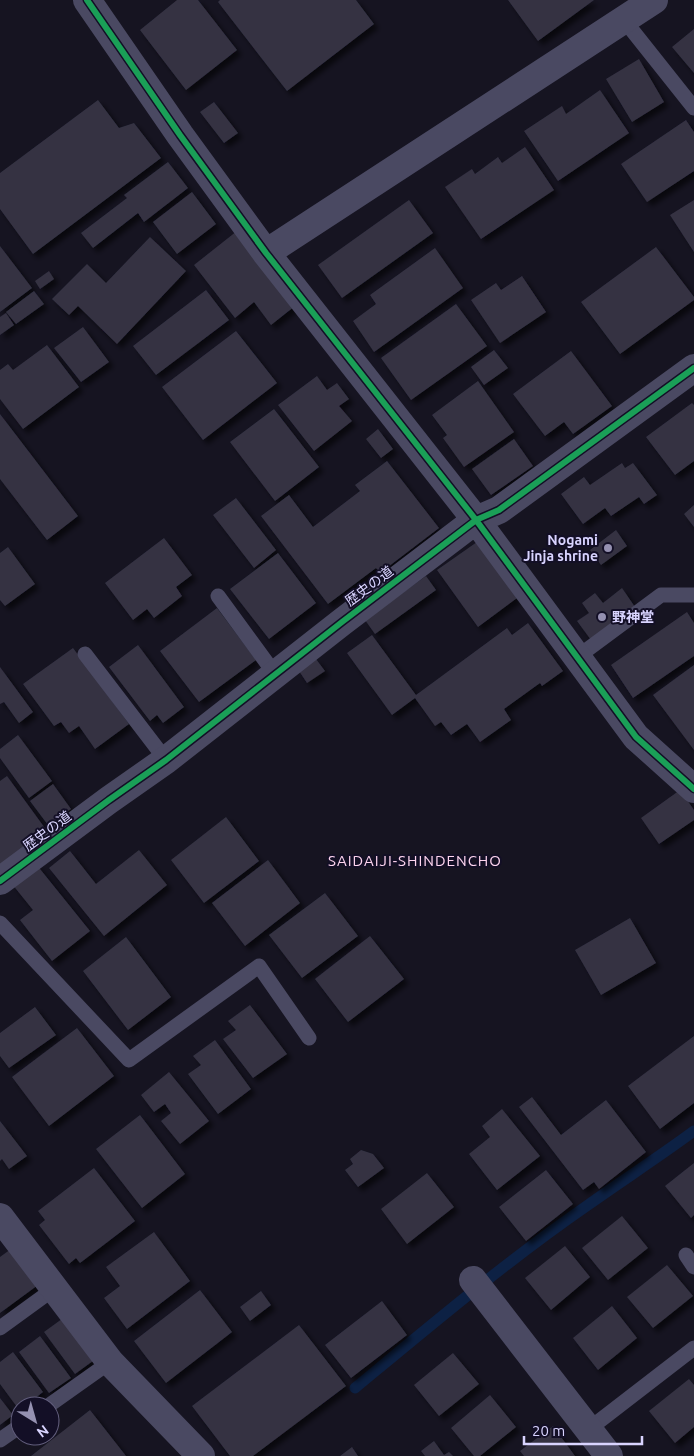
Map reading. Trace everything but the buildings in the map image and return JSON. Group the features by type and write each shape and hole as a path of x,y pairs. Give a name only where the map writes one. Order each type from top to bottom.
{"street":[{"path":"87,0 180,135 266,252 476,520 636,737 694,789"},
{"path":"266,252 636,8"},
{"name":"歴史の道","path":"0,881 108,800 166,760 476,520 499,510 691,377"},
{"path":"0,1216 110,1362 201,1456"},
{"path":"473,1280 609,1456"}],"lane":[{"path":"636,8 694,108"},
{"path":"576,658 661,595 694,595"},
{"path":"218,596 275,674"},
{"path":"86,654 166,760"},
{"path":"0,922 129,1060 259,966 309,1038"},
{"path":"0,1328 55,1288"},
{"path":"589,1430 694,1348"},
{"path":"60,1397 110,1362"}],"waterway":[{"path":"355,1388 528,1248 694,1131"}],"cycle path":[{"path":"87,0 180,135 266,253 476,520 636,737 694,789"},
{"path":"0,881 166,760 476,520 499,510 694,368"}],"place":[{"name":"Nogami Jinja shrine","path":"608,548"},
{"name":"野神堂","path":"602,617"}],"district":[{"name":"SAIDAIJI-SHINDENCHO","path":"415,861"}]}
